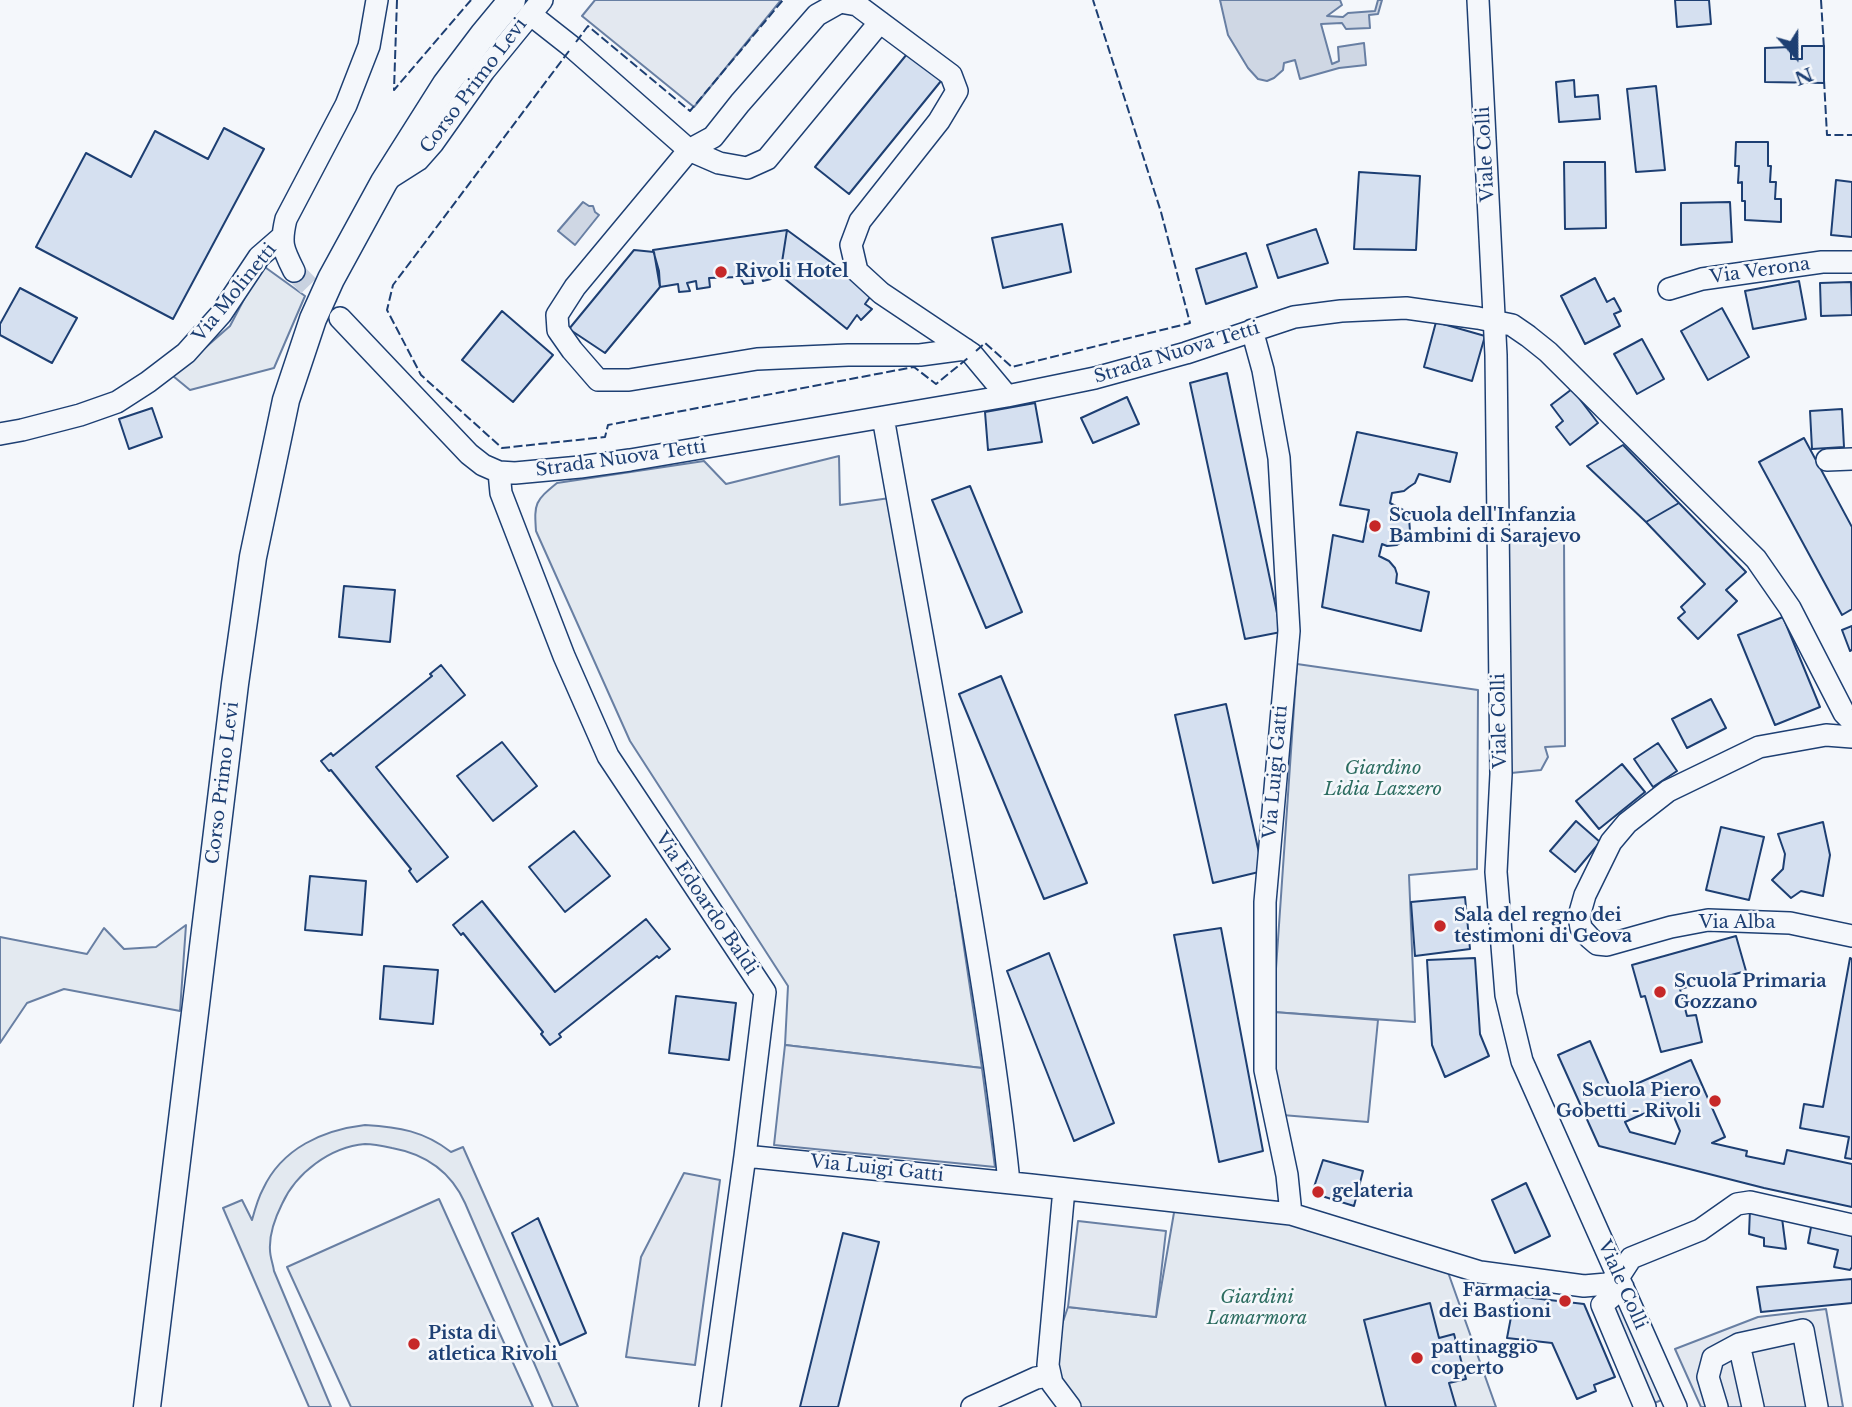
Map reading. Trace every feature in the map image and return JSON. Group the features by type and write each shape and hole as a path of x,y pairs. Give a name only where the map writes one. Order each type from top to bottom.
{"main road":[{"name":"Corso Primo Levi","path":"148,1407 235,684 260,516 286,400 313,318 384,182 446,85 483,34 528,5"}],"street":[{"path":"295,271 286,254 282,237 286,219 346,105 369,46 377,0"},
{"name":"Viale Colli","path":"1478,0 1494,320 1501,774 1496,872 1506,995 1522,1061 1620,1282 1671,1406"},
{"path":"965,349 919,355 757,359 629,380 598,380 558,330 557,315 575,287 689,150 713,137 817,15 840,2 857,5 951,75 957,91 939,121 860,221 850,245 857,271 881,293 965,349 972,354 1007,396"},
{"path":"528,5 689,150 719,163 747,167 767,159 880,22"},
{"name":"Via Molinetti","path":"0,434 80,415 117,402 148,382 186,353 221,314 259,257 282,237"},
{"name":"Via Verona","path":"1669,289 1702,279 1822,262 1852,262"},
{"name":"Strada Nuova Tetti","path":"499,472 533,472 593,465 1007,396 1134,369 1294,317 1316,313 1406,308 1494,320 1528,335 1548,352 1756,559 1790,608 1844,713 1852,721"},
{"path":"340,318 462,448 483,465 499,472"},
{"name":"Via Luigi Gatti","path":"1252,330 1263,370 1279,458 1289,631 1265,902 1265,1070 1287,1175 1292,1214"},
{"path":"883,417 985,998 1009,1182"},
{"path":"1827,460 1852,459"},
{"name":"Via Edoardo Baldi","path":"499,472 501,493 564,656 608,756 765,992 710,1407"},
{"name":"Via Alba","path":"1852,737 1826,735 1759,747 1668,791 1627,822 1611,842 1585,895 1579,916 1581,928 1597,944 1607,945 1708,920 1790,923 1852,936"},
{"name":"Via Luigi Gatti","path":"745,1156 1292,1214 1480,1272 1584,1286 1620,1282"},
{"path":"1064,1189 1048,1365 1052,1383 1070,1407"},
{"path":"1646,1407 1602,1305 1620,1282 1631,1258 1700,1230 1737,1204 1751,1202 1852,1225"},
{"path":"1717,1407 1709,1377 1713,1358 1739,1344 1803,1330 1817,1407"},
{"path":"1739,1344 1752,1407"},
{"path":"972,1407 1036,1378 1049,1376"}],"green space":[{"path":"262,265 305,296 274,368 190,390 173,376 230,326"},
{"path":"839,456 840,505 897,497 982,1068 785,1045 788,986 630,741 536,531 535,514 538,503 557,483 704,461 726,484"},
{"name":"Giardino Lidia Lazzero","path":"1297,664 1478,690 1477,869 1409,875 1415,1022 1273,1012"},
{"path":"186,925 180,1011 64,989 27,1003 0,1043 0,937 87,954 104,928 124,949 156,947"},
{"path":"365,1125 411,1131 431,1139 451,1152 463,1147 578,1407 553,1407 465,1203 452,1182 436,1166 415,1155 365,1144 339,1150 305,1172 288,1193 272,1232 270,1253 274,1271 331,1407 309,1407 223,1208 242,1200 252,1220 260,1196 281,1162 319,1137"},
{"path":"439,1199 533,1407 351,1407 287,1267"},
{"name":"Giardini Lamarmora","path":"1176,1201 1291,1214 1444,1261 1496,1407 1075,1407 1048,1365 1068,1307 1156,1317"}],"shaded area":[{"path":"595,0 781,0 694,107 582,16"},
{"path":"1220,0 1340,0 1342,5 1327,16 1343,17 1348,13 1375,11 1378,0 1382,0 1378,14 1369,15 1370,28 1346,29 1342,23 1321,24 1332,64 1339,61 1338,47 1364,43 1366,65 1339,68 1300,79 1295,60 1284,63 1283,70 1267,81 1258,79 1248,68 1228,35"},
{"path":"583,202 593,206 599,215 575,245 558,231"},
{"path":"1497,536 1564,537 1565,746 1545,747 1548,757 1541,770 1501,774"},
{"path":"1273,1012 1378,1020 1368,1122 1282,1115 1271,1069"},
{"path":"785,1045 982,1068 995,1167 774,1145"},
{"path":"684,1173 720,1180 695,1365 626,1357 641,1257"},
{"path":"1078,1221 1166,1231 1156,1317 1068,1307"},
{"path":"1626,1294 1671,1396 1645,1407 1602,1305"},
{"path":"1826,1309 1843,1407 1701,1407 1675,1349 1758,1317"}],"building":[{"path":"1675,0 1709,0 1711,24 1677,27"},
{"path":"1802,46 1824,46 1824,83 1765,82 1765,48 1791,47 1791,59 1802,59"},
{"path":"907,54 929,65 941,81 849,194 815,167"},
{"path":"1574,80 1575,97 1598,95 1600,119 1559,122 1556,82"},
{"path":"1656,86 1665,170 1636,172 1627,89"},
{"path":"224,128 264,149 173,319 36,247 86,153 131,177 155,131 208,159"},
{"path":"1736,142 1768,142 1770,182 1776,182 1775,199 1781,199 1781,222 1745,220 1742,182 1738,183 1739,166 1735,166"},
{"path":"1564,162 1605,162 1606,228 1565,229"},
{"path":"1359,172 1420,176 1416,250 1354,249"},
{"path":"1836,180 1852,182 1852,237 1831,235"},
{"path":"1730,202 1732,242 1681,245 1681,203"},
{"path":"1062,224 1071,272 1003,288 992,238"},
{"path":"1316,229 1328,263 1278,278 1267,245"},
{"path":"787,230 873,293 865,304 872,309 861,320 857,315 847,329 780,275"},
{"path":"787,230 780,275 771,272 771,279 763,281 761,273 751,274 753,283 744,284 740,277 709,278 710,287 697,289 696,281 687,283 690,291 679,292 678,284 660,287 653,250"},
{"path":"634,250 654,252 660,287 605,353 569,329"},
{"path":"1246,253 1257,287 1206,304 1196,269"},
{"path":"1595,278 1607,302 1614,298 1621,311 1614,314 1620,326 1585,344 1561,296"},
{"path":"1799,281 1806,319 1753,329 1745,291"},
{"path":"1851,282 1852,315 1821,316 1820,283"},
{"path":"20,288 77,318 52,363 0,335 0,324"},
{"path":"1722,308 1749,357 1708,380 1681,331"},
{"path":"502,311 553,355 513,402 462,360"},
{"path":"1436,322 1485,336 1472,381 1424,367"},
{"path":"1642,339 1664,379 1637,394 1614,354"},
{"path":"1227,373 1281,632 1245,639 1190,383"},
{"path":"1572,389 1598,423 1570,445 1556,427 1563,421 1551,405"},
{"path":"1127,397 1139,424 1093,443 1081,418"},
{"path":"1035,403 1042,442 988,450 985,412"},
{"path":"152,408 162,437 129,449 119,419"},
{"path":"1842,409 1844,447 1812,449 1810,411"},
{"path":"1357,432 1457,453 1450,482 1419,474 1415,483 1404,491 1392,493 1390,503 1405,511 1409,518 1410,531 1407,538 1397,545 1382,544 1379,556 1395,568 1396,583 1429,592 1421,631 1322,607 1333,535 1363,542 1369,510 1340,505"},
{"path":"1804,438 1852,527 1852,609 1842,615 1759,462"},
{"path":"1623,445 1679,503 1646,522 1587,466"},
{"path":"970,486 1022,612 986,628 932,500"},
{"path":"1679,503 1746,572 1726,590 1737,601 1698,639 1678,618 1685,612 1681,607 1705,584 1646,522"},
{"path":"344,586 395,590 390,642 339,637"},
{"path":"1783,617 1820,707 1775,725 1738,635"},
{"path":"1852,626 1852,650 1850,651 1842,630"},
{"path":"441,665 465,695 376,767 448,857 417,882 409,871 411,869 321,761 331,753 333,756 432,676 430,674"},
{"path":"1001,676 1087,883 1044,899 959,694"},
{"path":"1711,699 1726,728 1687,748 1672,719"},
{"path":"1226,704 1263,871 1213,883 1175,715"},
{"path":"502,742 537,786 493,821 457,776"},
{"path":"1658,743 1677,771 1653,787 1634,759"},
{"path":"1622,764 1645,792 1599,829 1576,801"},
{"path":"1576,821 1600,842 1575,872 1550,851"},
{"path":"1823,822 1830,855 1823,896 1801,891 1791,898 1772,880 1783,869 1785,854 1778,834"},
{"path":"1721,827 1764,837 1749,900 1706,890"},
{"path":"574,831 610,876 565,912 529,867"},
{"path":"310,876 366,881 362,935 305,930"},
{"name":"Sala del regno dei testimoni di Geova","path":"1465,897 1470,949 1415,956 1411,902"},
{"path":"482,901 555,992 646,919 670,949 659,958 657,956 559,1034 561,1037 550,1045 541,1034 543,1032 463,933 461,935 453,925"},
{"path":"1221,928 1263,1151 1219,1162 1174,935"},
{"name":"Scuola Primaria Gozzano","path":"1736,936 1746,971 1680,989 1687,1016 1696,1015 1702,1042 1661,1052 1645,996 1641,997 1632,965"},
{"path":"1049,953 1114,1123 1074,1141 1007,971"},
{"path":"1475,958 1480,1034 1489,1056 1445,1077 1432,1045 1427,960"},
{"path":"1850,958 1852,1159 1845,1158 1849,1137 1800,1128 1804,1104 1823,1107"},
{"path":"384,966 438,970 433,1024 380,1019"},
{"path":"676,996 736,1003 729,1060 669,1053"},
{"path":"1590,1041 1613,1094 1691,1060 1725,1137 1712,1143 1747,1151 1746,1156 1784,1164 1787,1150 1852,1164 1852,1207 1764,1188 1599,1146 1558,1055","holes":["1668,1103 1680,1131 1675,1144 1630,1132 1625,1122"]},
{"path":"1323,1160 1363,1171 1354,1206 1312,1193"},
{"path":"1526,1183 1550,1236 1515,1253 1492,1200"},
{"path":"1750,1209 1782,1218 1786,1249 1764,1246 1764,1238 1749,1234"},
{"path":"538,1218 586,1333 560,1345 512,1233"},
{"path":"1812,1222 1852,1232 1850,1270 1834,1267 1838,1250 1808,1243"},
{"path":"843,1233 879,1242 838,1407 800,1407"},
{"path":"1852,1279 1852,1303 1761,1312 1757,1287"},
{"path":"1515,1296 1584,1304 1615,1377 1594,1385 1596,1391 1577,1399 1552,1343 1507,1338"},
{"name":"pattinaggio coperto","path":"1430,1303 1439,1338 1454,1334 1466,1379 1449,1383 1456,1407 1386,1407 1364,1320"}],"tunnel":[{"path":"294,271 332,310"}],"fence":[{"path":"397,0 394,90 471,0"},
{"path":"576,42 588,26 690,111 783,0"},
{"path":"976,351 985,343 1012,367 1190,323 1161,212 1093,0"},
{"path":"1821,0 1824,49"},
{"path":"569,51 393,285 387,310 421,375 502,448 605,437 608,425 914,367 936,384 968,358"},
{"path":"1824,80 1827,135 1852,135"}],"place":[{"name":"Rivoli Hotel","path":"721,272"},
{"name":"Scuola dell'Infanzia Bambini di Sarajevo","path":"1375,526"},
{"name":"Sala del regno dei testimoni di Geova","path":"1440,926"},
{"name":"Scuola Primaria Gozzano","path":"1660,992"},
{"name":"Scuola Piero Gobetti - Rivoli","path":"1715,1101"},
{"name":"gelateria","path":"1318,1192"},
{"name":"Farmacia dei Bastioni","path":"1565,1301"},
{"name":"Pista di atletica Rivoli","path":"414,1344"},
{"name":"pattinaggio coperto","path":"1417,1358"}]}
